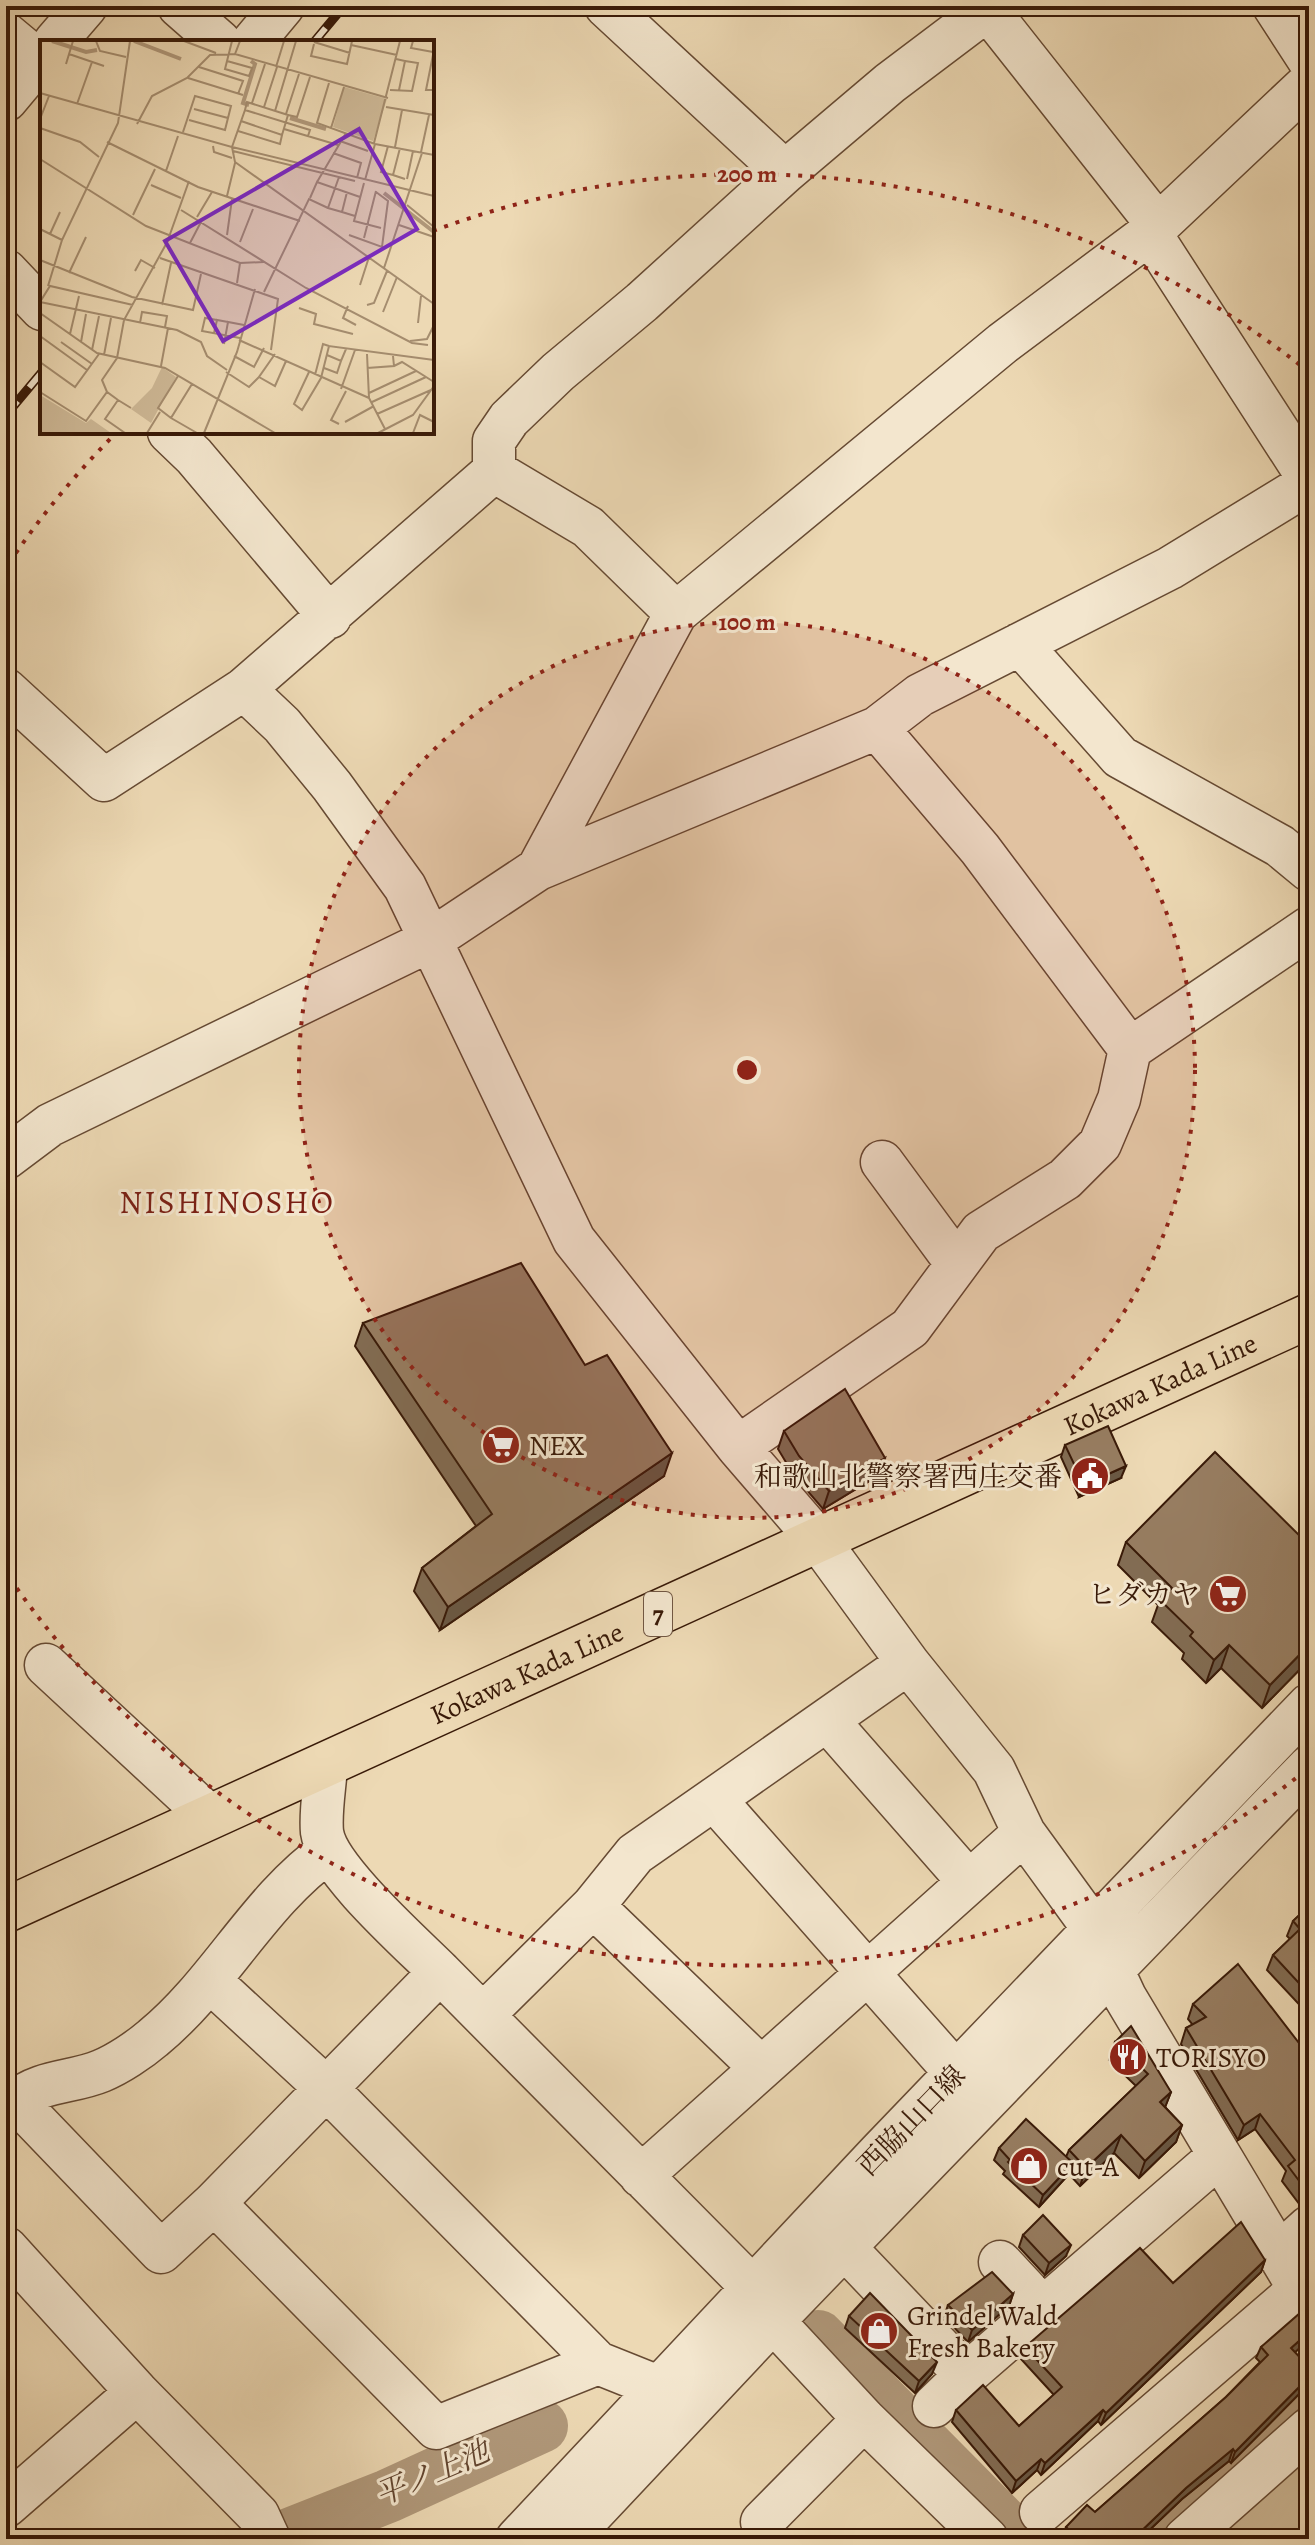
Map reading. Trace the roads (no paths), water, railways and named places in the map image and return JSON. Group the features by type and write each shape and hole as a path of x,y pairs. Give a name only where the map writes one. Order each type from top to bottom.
{"main road":[{"name":"Kokawa Kada Line","path":"6,1910 1309,1316"}],"street":[{"path":"57,40 86,6"},
{"path":"179,6 218,40"},
{"path":"255,40 283,6"},
{"path":"606,6 785,172"},
{"path":"1274,6 1309,60"},
{"path":"6,690 104,780 244,689 494,471 494,441 509,419 785,172 890,83 990,8 1153,229 1309,481 1170,568 920,695 877,728 538,869 431,940 50,1125 6,1158"},
{"path":"6,34 40,54"},
{"path":"6,100 40,61"},
{"path":"538,869 676,613 1003,343 1153,229 1309,83"},
{"path":"6,271 40,304"},
{"path":"171,434 194,456 330,617"},
{"path":"494,471 588,527 676,613"},
{"path":"1020,644 1120,757 1280,846 1309,870"},
{"path":"244,689 282,725 332,786 405,887 574,1240 738,1447 819,1541 908,1663 994,1770 1024,1833 1093,1928 1115,1969 1125,1997 1296,2283"},
{"path":"877,728 980,849 1130,1049"},
{"path":"738,1447 910,1328 981,1232 1065,1179 1100,1144 1119,1099 1130,1049 1309,928"},
{"path":"882,1162 957,1264"},
{"path":"483,2015 593,1906 635,1854 908,1663"},
{"path":"46,1665 210,1817"},
{"name":"西脇山口線","path":"568,2539 956,2073 1309,1705"},
{"path":"827,1720 969,1882"},
{"path":"326,1765 322,1833 342,1871 641,2176 762,2304 864,2419 987,2539"},
{"name":"西脇山口線","path":"517,2539 658,2387 762,2304 844,2247 1309,1767"},
{"path":"714,1799 956,2073"},
{"path":"641,2176 1024,1833"},
{"path":"329,1851 304,1868 210,1981 152,2039 102,2071 30,2089 16,2101 161,2252 214,2203 440,1972"},
{"path":"593,1906 761,2068"},
{"path":"210,1981 327,2089 598,2363 658,2387"},
{"path":"934,2406 1219,2156"},
{"path":"214,2203 436,2428 598,2363"},
{"path":"1041,2512 1296,2283 1309,2227"},
{"path":"844,2247 966,2375"},
{"path":"6,2248 265,2531"},
{"path":"1000,2262 1043,2308"},
{"path":"6,2506 137,2392"},
{"path":"762,2533 864,2419"},
{"path":"1185,2539 1309,2429"}],"waterway":[{"name":"平ノ上池","path":"818,2337 1018,2539"},
{"name":"平ノ上池","path":"1156,2539 1309,2406"},
{"name":"平ノ上池","path":"279,2539 388,2496 541,2426"}],"railway":[{"path":"316,40 344,6"},
{"path":"6,415 40,374"}],"place":[{"name":"NEX","path":"501,1445"},
{"name":"和歌山北警察署西庄交番","path":"1090,1476"},
{"name":"ヒダカヤ","path":"1228,1594"},
{"name":"TORISYO","path":"1128,2057"},
{"name":"cut-A","path":"1029,2166"},
{"name":"Grindel Wald Fresh Bakery","path":"879,2331"}],"district":[{"name":"NISHINOSHO","path":"227,1202"}]}
